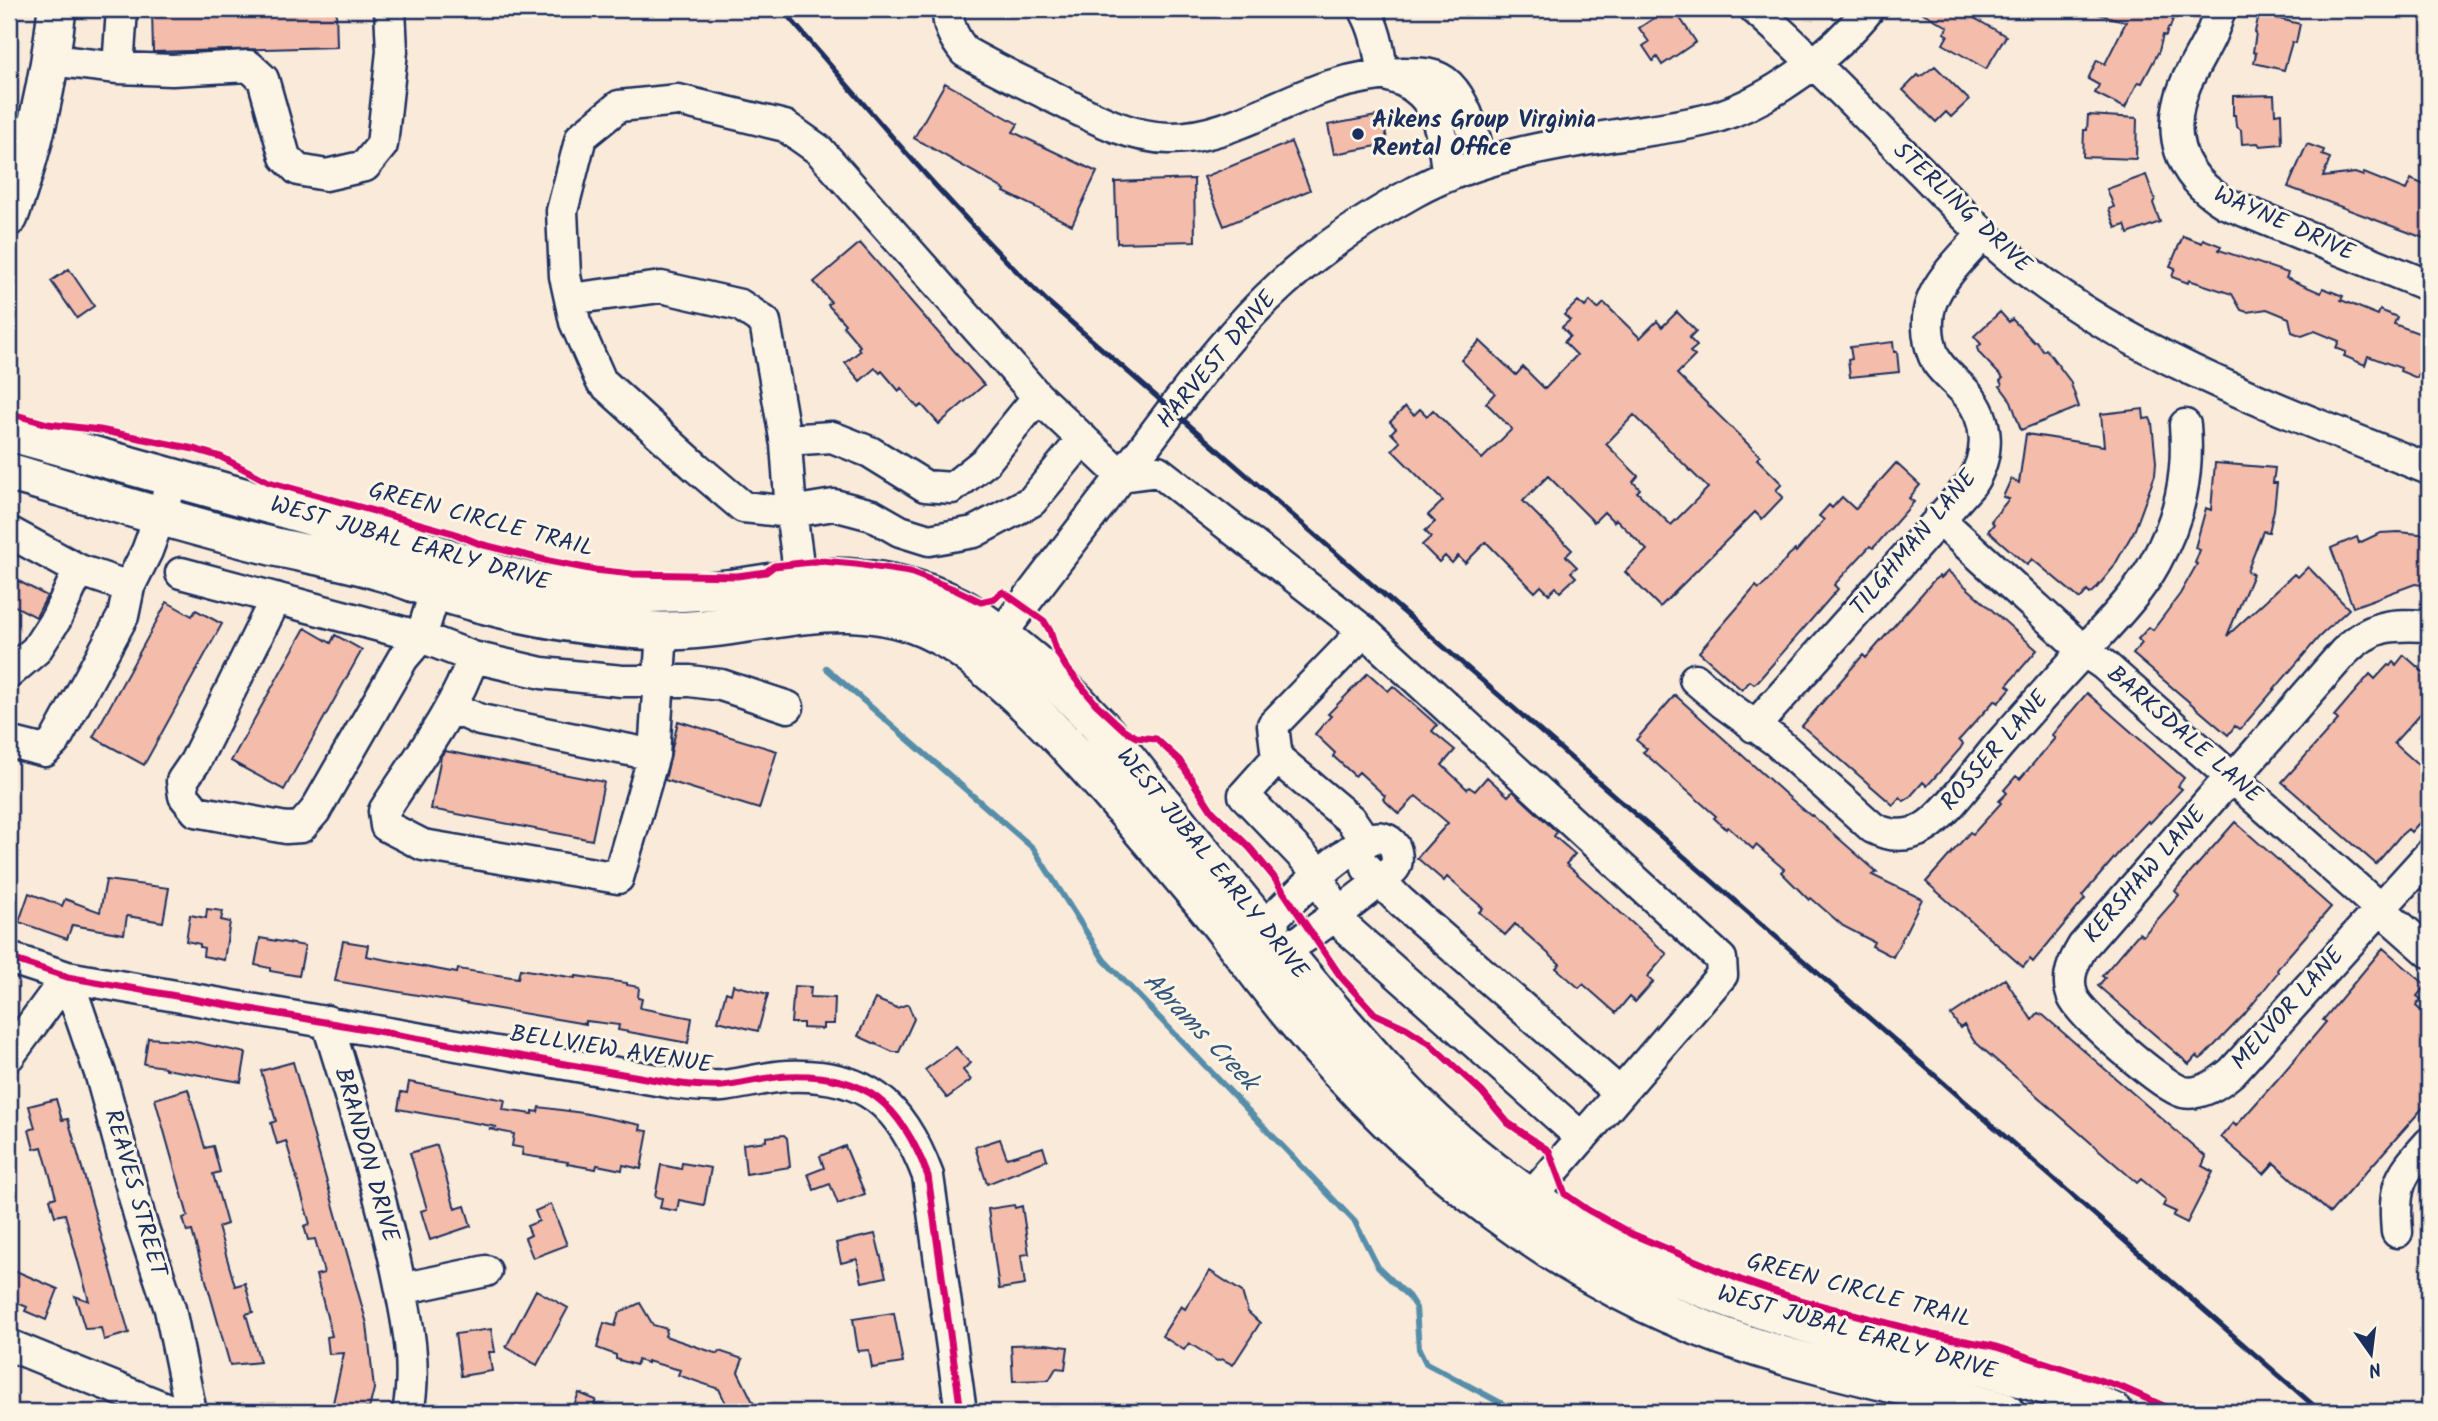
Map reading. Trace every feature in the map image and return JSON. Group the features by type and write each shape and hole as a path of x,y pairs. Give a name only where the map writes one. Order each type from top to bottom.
{"main road":[{"path":"9,217 36,128 51,60 57,9"},
{"name":"WEST JUBAL EARLY DRIVE","path":"9,432 507,576 556,586 607,592 703,592 800,578 842,577 897,583 963,608 990,649"},
{"name":"WEST JUBAL EARLY DRIVE","path":"9,472 258,543 378,570 436,591 559,620 662,631 725,627 820,612 845,611 876,614 911,623 939,635 1038,665 1097,722 1261,951 1465,1149 1521,1212 1591,1276 1698,1327 1791,1358 2004,1412"},
{"name":"WEST JUBAL EARLY DRIVE","path":"1521,1212 1571,1224 1652,1268 1702,1290 1762,1311 2042,1384 2085,1398 2114,1412"}],"street":[{"path":"118,68 122,9"},
{"path":"51,60 118,68 172,70 250,66 263,79 285,157 298,170 326,175 365,166 382,145 392,51 390,9"},
{"path":"948,9 955,41 965,52 1111,127 1140,135 1171,138 1201,134 1234,125 1324,88 1382,74 1435,76 1447,84 1461,104 1482,163"},
{"path":"1364,9 1377,38 1382,74"},
{"name":"STERLING DRIVE","path":"1755,9 1814,63 1983,234 2026,271 2075,306 2127,338 2192,370 2429,469"},
{"name":"HARVEST DRIVE","path":"990,649 1197,379 1251,314 1335,240 1370,217 1448,176 1482,163 1566,142 1694,123 1720,116 1764,96 1814,63 1843,39 1869,9"},
{"name":"WAYNE DRIVE","path":"2220,9 2206,48 2180,99 2176,119 2177,139 2189,171 2199,184 2225,203 2429,286"},
{"path":"1382,74 1412,84 1423,93 1431,105 1443,138 1448,176"},
{"path":"1083,439 1032,501 974,531 929,540 900,531 872,515 834,505 791,512 743,507 601,381 575,322 565,276 562,211 581,137 619,107 678,100 785,125 819,150 1038,397 1083,439 1122,476 1158,471 1364,631 1721,958 1723,975 1521,1212"},
{"name":"TILGHMAN LANE","path":"1754,727 1976,476 1986,445 1983,427 1973,403 1942,368 1933,352 1929,326 1930,307 1938,287 1983,234"},
{"path":"570,299 661,287 740,305 765,321 785,440 800,578"},
{"path":"785,440 832,437 870,452 925,486 952,488 986,461 1038,397"},
{"name":"ROSSER LANE","path":"1695,679 1754,727 1776,741 1873,828 1891,835 1909,834 1925,828 1936,819 2109,625 2144,582 2173,526 2185,477 2185,425"},
{"path":"9,742 45,751 55,741 124,616 129,587 174,478"},
{"name":"BARKSDALE LANE","path":"1939,519 2084,650 2234,778 2429,952"},
{"path":"9,533 79,570 129,587"},
{"path":"276,598 195,762 182,781 184,796 196,811 286,828 301,827 316,811 402,658 421,637 446,557"},
{"path":"9,673 36,650 56,619 79,570"},
{"path":"181,573 421,637 472,657 542,673 622,681 690,681 721,685 788,707"},
{"name":"KERSHAW LANE","path":"2126,1050 2084,1014 2073,996 2070,974 2083,946 2344,652 2358,640 2387,625 2429,626"},
{"path":"472,657 464,684 451,707 384,811 386,827 423,845 618,878 654,755 662,631"},
{"path":"1358,846 1351,820 1277,758 1273,725 1364,631"},
{"path":"451,707 480,720 654,755"},
{"path":"1277,758 1244,795 1312,866 1347,929 1582,1139"},
{"path":"1373,838 1384,838 1392,843 1397,853 1395,867 1380,882 1297,942 1261,951 1274,917 1319,877 1358,846 1373,838"},
{"name":"MELVOR LANE","path":"2126,1050 2180,1091 2214,1086 2232,1072 2429,855"},
{"path":"1380,882 1620,1093"},
{"name":"BELLVIEW AVENUE","path":"9,958 67,977 674,1083 701,1087 724,1086 785,1076 819,1076 844,1081 867,1091 887,1105 902,1122 918,1148 928,1176 961,1412"},
{"path":"9,1056 67,977"},
{"name":"REAVES STREET","path":"67,977 101,1076 141,1223 170,1309 191,1412"},
{"name":"BRANDON DRIVE","path":"327,1021 390,1236 401,1289 413,1362 408,1412"},
{"path":"2397,1232 2395,1202 2398,1185 2407,1167 2429,1143"},
{"path":"401,1289 486,1271"},
{"path":"9,1345 175,1412"}],"building":[{"path":"152,9 336,9 337,47 153,52"},
{"path":"1668,9 1674,9 1696,42 1662,65 1657,57 1653,61 1643,46 1649,42 1639,28"},
{"path":"1916,9 1958,9 2006,36 1986,69 1943,44 1948,35 1944,33 1948,27"},
{"path":"2096,9 2176,9 2166,36 2163,35 2159,51 2142,83 2138,82 2125,108 2095,93 2099,85 2088,79 2097,60 2105,64 2126,22 2095,13"},
{"path":"2259,14 2300,24 2296,43 2292,42 2284,70 2254,63 2255,32"},
{"path":"1935,66 1969,100 1951,117 1946,112 1936,122 1903,90 1918,75 1920,77"},
{"path":"945,83 1018,124 1013,132 1097,172 1072,225 1004,192 1005,190 914,138"},
{"path":"2274,95 2275,114 2281,113 2282,144 2242,144 2241,130 2236,126 2233,115 2233,96"},
{"name":"Aikens Group Virginia Rental Office","path":"1382,115 1388,144 1334,154 1328,125"},
{"path":"2088,115 2137,118 2136,159 2083,157 2084,130 2087,130"},
{"path":"1291,142 1310,190 1224,226 1204,177"},
{"path":"2307,144 2324,150 2322,155 2330,158 2323,177 2355,173 2363,176 2364,173 2406,190 2411,179 2429,187 2429,240 2288,187"},
{"path":"2146,175 2160,222 2128,234 2125,225 2116,228 2109,209 2114,207 2107,189"},
{"path":"1194,179 1195,241 1117,243 1115,182"},
{"path":"2183,236 2202,243 2203,239 2221,246 2219,250 2288,273 2286,278 2321,293 2323,288 2343,296 2341,300 2378,315 2380,310 2397,317 2394,324 2429,337 2429,371 2421,367 2417,378 2400,371 2401,368 2368,356 2365,365 2344,356 2346,352 2336,348 2339,341 2315,331 2302,336 2292,332 2289,318 2267,309 2247,312 2241,310 2232,294 2172,277 2175,268 2170,266"},
{"path":"860,243 984,385 939,424 922,405 918,408 901,388 899,391 882,371 880,373 875,368 860,381 845,363 860,351 860,346 828,305 831,302 814,282"},
{"path":"69,269 94,306 77,318 51,281"},
{"path":"1578,301 1585,307 1590,301 1598,309 1604,303 1640,338 1657,321 1662,327 1677,312 1696,331 1689,338 1697,346 1690,352 1695,356 1677,374 1760,456 1757,459 1782,484 1776,490 1783,497 1762,519 1755,512 1660,607 1625,572 1647,550 1616,519 1614,522 1604,512 1594,522 1548,476 1523,501 1572,550 1566,556 1577,567 1571,572 1576,577 1560,592 1556,587 1549,594 1541,586 1535,592 1486,542 1465,563 1458,556 1452,563 1445,556 1439,562 1422,545 1431,537 1425,531 1435,522 1428,515 1443,501 1392,450 1400,442 1391,433 1396,428 1390,422 1405,407 1414,415 1420,409 1427,416 1433,410 1482,459 1512,429 1486,403 1495,393 1461,360 1480,341 1516,375 1523,367 1545,389 1577,355 1564,342 1570,336 1562,327 1570,320 1564,315","holes":["1634,415 1708,488 1671,525 1637,492 1640,489 1633,482 1638,476 1606,444"]},
{"path":"2000,312 2009,322 2012,319 2043,351 2046,349 2070,381 2079,407 2021,430 2011,401 2000,386 2003,378 1979,353 1977,348 1981,344 1974,336"},
{"path":"1893,342 1899,372 1850,377 1850,347"},
{"path":"2143,409 2144,419 2150,418 2152,423 2155,475 2135,529 2113,568 2095,590 2090,594 2087,591 2080,599 2032,559 2027,565 1988,531 1994,524 1991,521 2009,499 2003,497 2011,479 2019,483 2026,434 2104,446 2101,414"},
{"path":"1896,463 1920,485 1909,498 1914,502 1877,544 1873,548 1870,546 1834,585 1838,589 1758,681 1754,684 1750,681 1742,690 1699,652 1756,586 1759,589 1789,555 1795,550 1796,552 1824,520 1819,516 1829,505 1832,508 1842,497 1855,509"},
{"path":"2215,463 2275,468 2273,483 2277,483 2269,532 2263,531 2247,572 2253,574 2227,636 2294,574 2298,577 2308,567 2349,609 2319,637 2243,726 2239,729 2235,726 2228,735 2133,654 2142,643 2138,639 2149,627 2153,630 2180,594 2197,564 2195,563 2200,550 2195,548 2206,508 2211,510"},
{"path":"2380,533 2429,535 2429,586 2415,584 2353,607 2331,548 2357,537 2359,543"},
{"path":"1948,571 2037,650 2007,685 2011,688 1998,703 1995,700 1959,740 1963,744 1960,749 1927,786 1923,782 1909,798 1904,801 1900,797 1893,805 1802,726 1863,655 1866,658 1934,580 1939,576 1941,578"},
{"path":"9,576 47,596 36,617 9,603"},
{"path":"167,602 192,616 196,610 222,624 144,765 93,737"},
{"path":"305,628 331,643 335,635 362,650 284,790 231,761"},
{"path":"2404,655 2429,677 2429,718 2422,712 2394,743 2429,774 2429,812 2411,832 2408,829 2400,836 2376,864 2282,782 2338,720 2334,716 2370,674 2375,679 2388,665 2393,662 2396,665"},
{"path":"1368,673 1388,691 1393,686 1437,725 1432,731 1455,750 1442,765 1467,789 1469,787 1475,791 1487,777 1508,796 1513,791 1557,832 1554,836 1575,854 1566,864 1667,954 1647,977 1653,982 1635,1002 1629,997 1616,1013 1583,984 1579,988 1556,968 1560,964 1515,924 1505,935 1479,912 1483,908 1447,877 1444,881 1417,858 1448,823 1416,796 1399,814 1383,799 1385,796 1359,772 1355,776 1333,756 1335,753 1315,734 1331,716 1328,714"},
{"path":"2087,693 2184,778 2178,786 2182,789 2127,843 2082,896 2085,899 2033,962 2030,959 2023,967 1926,882 1970,832 1973,834 2001,803 1999,801 2007,793 2004,790 2016,776 2020,779 2055,738 2052,735"},
{"path":"1675,695 1877,872 1872,875 1922,899 1893,957 1872,946 1874,942 1843,926 1811,898 1809,900 1781,872 1784,869 1756,845 1753,849 1728,827 1726,829 1714,818 1716,816 1643,752 1647,749 1636,740"},
{"path":"678,721 777,751 759,809 665,780"},
{"path":"445,751 604,782 592,840 431,809 441,756"},
{"path":"2235,822 2331,907 2283,962 2244,1015 2204,1056 2200,1059 2196,1056 2189,1064 2098,986 2105,978 2102,976 2139,933 2143,936 2179,895 2175,891 2178,887"},
{"path":"106,880 169,888 163,922 127,916 124,934 72,925 67,939 19,922 29,893 62,906 65,899 100,912"},
{"path":"207,909 223,911 221,920 230,922 224,960 203,956 204,948 200,947 200,944 186,941 190,915 206,918"},
{"path":"260,938 305,946 299,976 270,971 270,968 255,965"},
{"path":"343,941 368,945 366,956 457,973 458,969 518,978 520,969 627,983 639,987 638,998 642,999 640,1008 692,1018 688,1043 618,1030 619,1025 586,1021 586,1024 335,981"},
{"path":"2383,948 2426,985 2417,996 2421,999 2416,1006 2429,1018 2429,1101 2330,1213 2274,1163 2264,1174 2221,1137 2233,1123 2236,1126 2283,1073"},
{"path":"2005,979 2032,1020 2038,1013 2043,1015 2206,1157 2202,1166 2213,1172 2187,1223 2173,1216 2176,1212 2163,1206 2166,1200 2141,1179 2137,1183 1974,1041 1964,1025 1960,1028 1951,1015"},
{"path":"733,985 768,994 758,1031 718,1021 726,992 731,994"},
{"path":"794,986 811,987 810,997 835,998 834,1024 823,1024 823,1029 803,1028 803,1023 791,1023"},
{"path":"875,999 897,1008 908,1004 914,1019 899,1052 893,1052 858,1036"},
{"path":"148,1038 190,1041 246,1053 241,1082 144,1064"},
{"path":"956,1047 970,1063 963,1070 971,1080 947,1098 925,1070"},
{"path":"293,1062 367,1324 374,1389 369,1409 366,1408 365,1412 331,1412 344,1353 329,1354 327,1337 332,1336 316,1275 324,1273 315,1239 308,1240 304,1226 310,1224 286,1141 277,1144 271,1123 276,1121 261,1071"},
{"path":"409,1082 505,1100 503,1110 533,1114 533,1111 538,1112 539,1107 641,1125 640,1130 648,1131 641,1169 623,1165 622,1170 597,1165 596,1169 522,1155 523,1148 512,1146 514,1134 489,1129 497,1127 398,1109 401,1092 407,1093"},
{"path":"188,1089 205,1148 213,1146 220,1172 213,1174 227,1224 218,1227 235,1286 245,1283 253,1312 246,1314 260,1362 230,1365 192,1231 187,1232 183,1218 188,1216 155,1099"},
{"path":"56,1099 62,1120 68,1119 129,1333 104,1340 101,1328 85,1329 75,1296 89,1301 65,1214 55,1216 50,1199 56,1197 42,1147 34,1149 29,1130 35,1128 29,1106"},
{"path":"784,1135 787,1138 790,1167 746,1174 743,1144"},
{"path":"1000,1139 1007,1158 1043,1147 1047,1160 987,1184 975,1147"},
{"path":"437,1145 455,1209 465,1206 471,1226 430,1240 421,1211 427,1209 410,1153"},
{"path":"845,1146 865,1194 838,1204 830,1184 814,1190 808,1174 824,1168 820,1156"},
{"path":"682,1163 711,1168 704,1205 679,1200 677,1211 660,1208 662,1198 655,1197 661,1165 681,1169"},
{"path":"551,1204 567,1245 533,1258 525,1238 531,1235 527,1226 539,1221 535,1211"},
{"path":"1014,1205 1015,1208 1022,1206 1029,1254 1021,1255 1025,1285 999,1289 988,1209"},
{"path":"875,1234 886,1277 862,1282 857,1259 841,1263 836,1243"},
{"path":"16,1271 58,1289 46,1320 25,1311 27,1307 9,1299 9,1289"},
{"path":"1210,1271 1242,1292 1248,1312 1260,1323 1233,1365 1222,1359 1217,1361 1189,1343 1184,1350 1162,1336 1181,1306 1185,1309"},
{"path":"536,1290 568,1308 537,1365 506,1347"},
{"path":"640,1303 653,1325 667,1329 665,1336 718,1354 719,1351 743,1359 738,1372 758,1412 730,1412 719,1389 678,1375 680,1370 647,1361 638,1360 636,1365 616,1359 616,1355 597,1348 604,1323 615,1326 619,1313"},
{"path":"894,1313 903,1363 872,1368 869,1350 858,1351 853,1319"},
{"path":"491,1329 495,1352 489,1352 492,1371 461,1376 455,1334"},
{"path":"1046,1344 1068,1347 1065,1369 1056,1368 1049,1380 1013,1381 1011,1345"},
{"path":"579,1393 596,1400 591,1412 571,1412"}],"waterway":[{"name":"Abrams Creek","path":"826,668 1033,848 1104,960 1355,1222 1378,1267 1409,1297 1416,1308 1419,1349 1426,1363 1512,1409 1532,1412"}],"railway":[{"path":"782,9 945,196 1048,302 2321,1412"}],"cycle path":[{"name":"GREEN CIRCLE TRAIL","path":"9,413 48,424 100,430 194,449 221,457 269,482 453,533 480,544 595,570 632,574 737,576 766,572 774,566 821,561 910,572 981,602 993,599 1003,592 1044,621 1066,667 1096,704 1124,730 1136,737 1156,739 1179,760 1212,811 1250,848 1273,876 1341,977 1375,1014 1406,1028 1429,1043 1482,1092 1508,1123 1549,1151 1565,1194 1632,1234 1741,1280 1800,1300 1933,1335 1993,1346 2121,1387 2177,1412"},
{"path":"9,958 67,977 674,1083 722,1086 787,1076 815,1076 859,1087 877,1098 906,1130 928,1176 961,1412"}],"place":[{"name":"Aikens Group Virginia Rental Office","path":"1358,134"}]}
